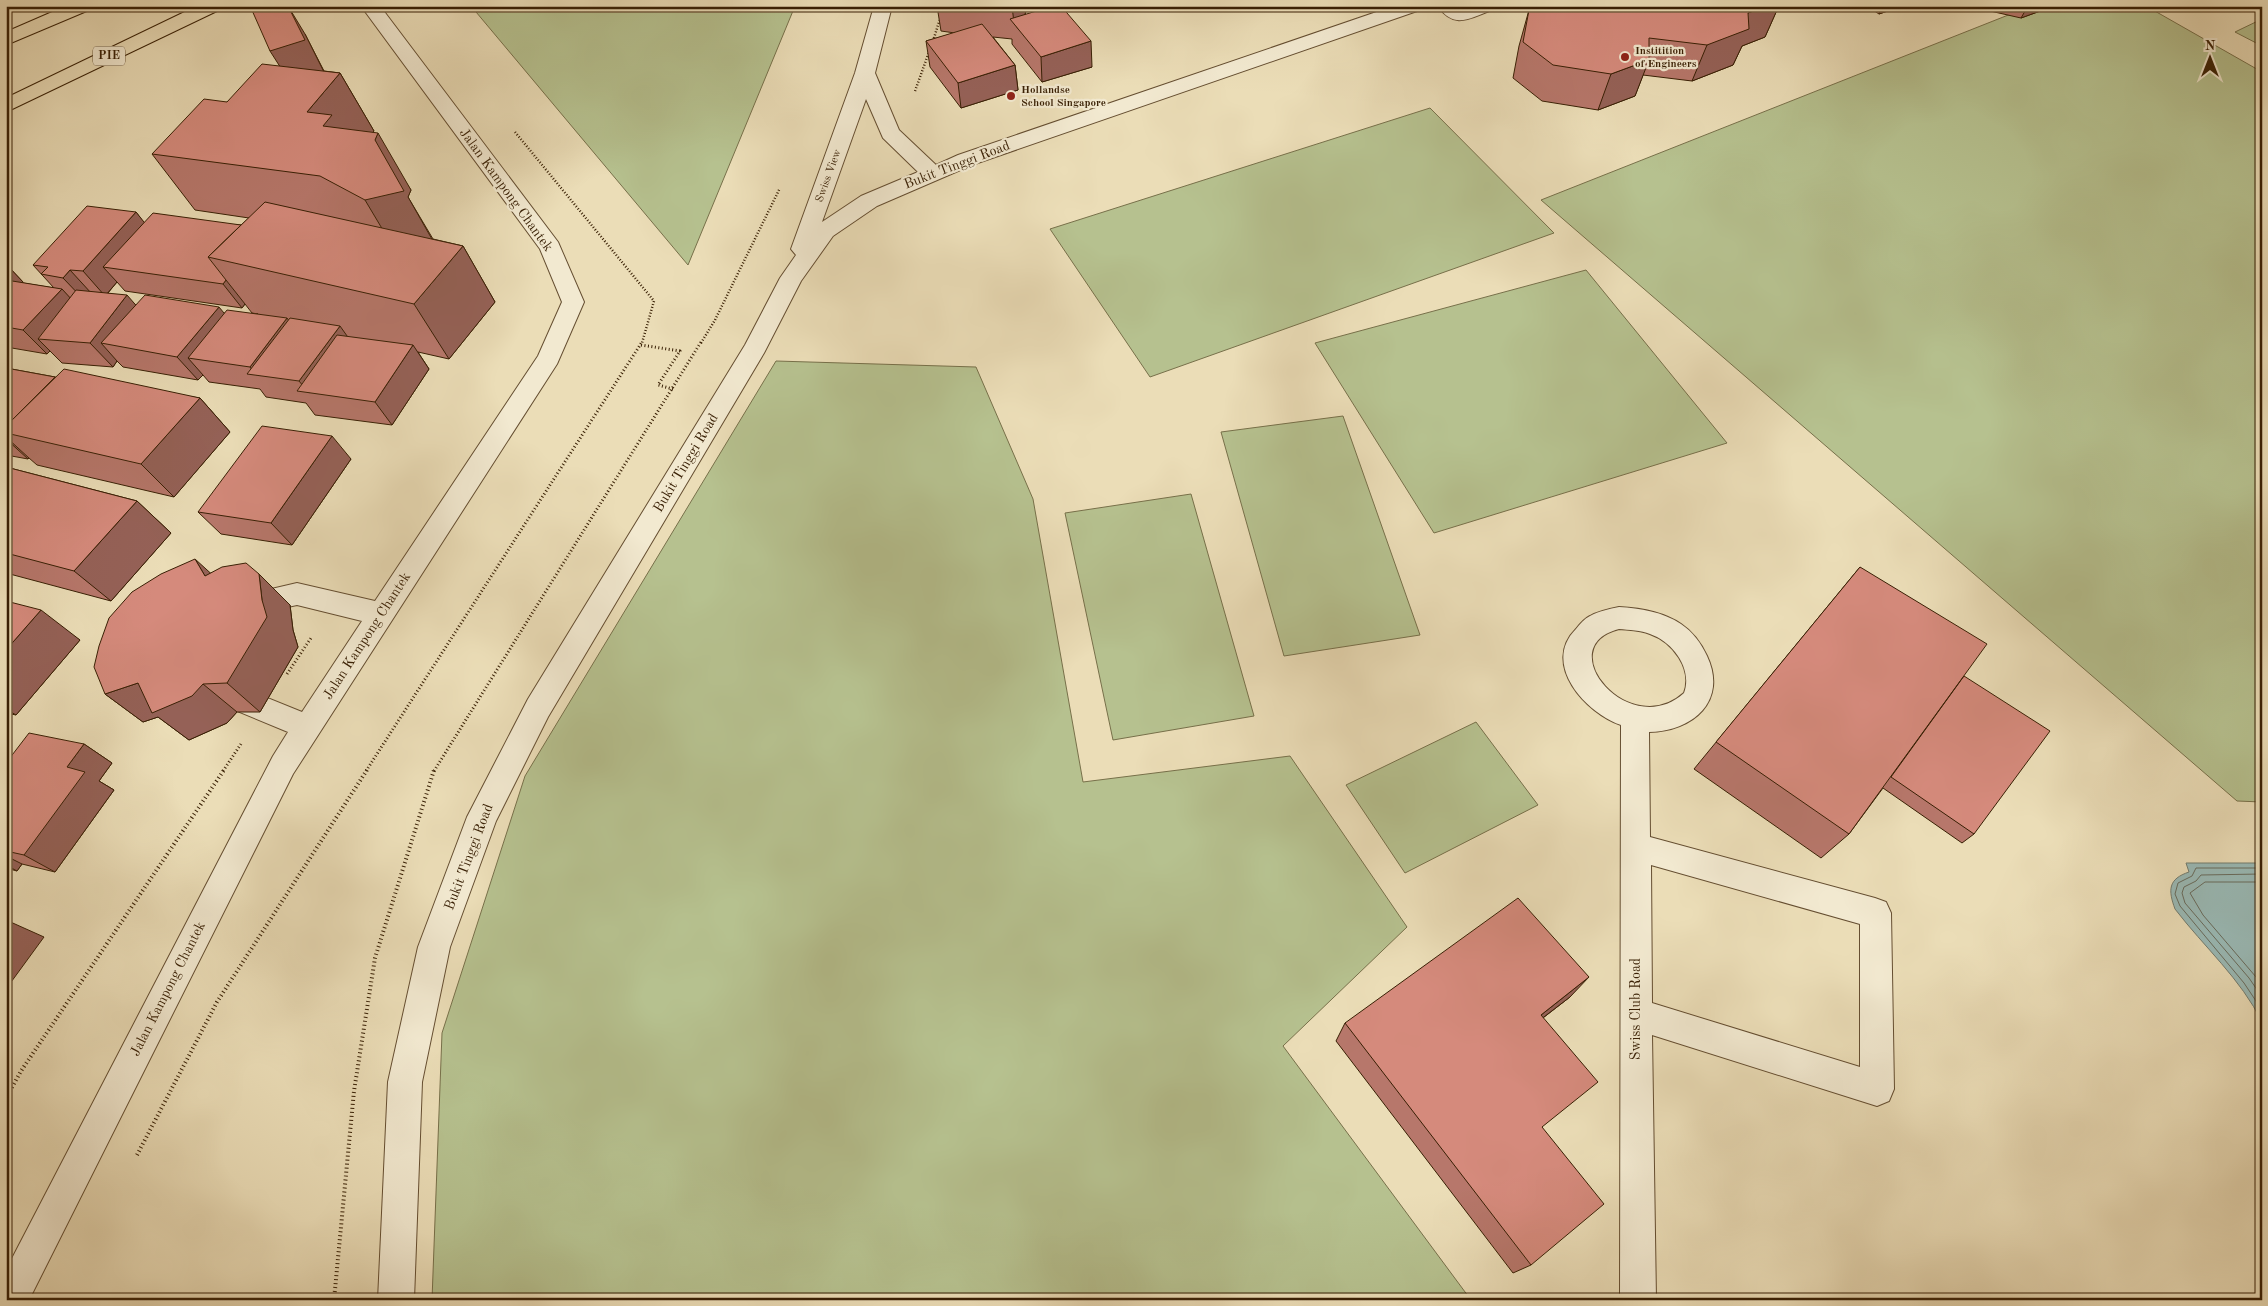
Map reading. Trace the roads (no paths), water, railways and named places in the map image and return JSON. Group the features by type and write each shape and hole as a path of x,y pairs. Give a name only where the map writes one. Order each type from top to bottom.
{"highway":[{"path":"6,39 82,6"},
{"name":"PIE","path":"6,106 212,6"}],"street":[{"name":"Jalan Kampong Chantek","path":"10,1300 283,765 549,358 573,302 550,247 370,6"},
{"name":"Swiss View","path":"791,278 864,72 883,6"},
{"name":"Bukit Tinggi Road","path":"396,1300 405,1082 434,947 482,817 538,708 756,347 791,278 825,231 869,201 932,173 1414,6"},
{"path":"1447,6 1458,16 1485,6"},
{"path":"864,72 890,133 932,173"},
{"path":"222,609 297,594 381,614"},
{"path":"1619,618 1642,619 1665,628 1684,642 1696,661 1701,681 1696,700 1681,713 1659,720 1635,719 1611,709 1591,694 1580,674 1577,654 1583,636 1598,624 1619,618"},
{"path":"209,686 307,727"},
{"name":"Swiss Club Road","path":"1635,719 1638,1300"},
{"path":"1635,847 1875,913 1877,1089 1636,1014"}],"water":[{"path":"2186,863 2262,863 2262,1022 2233,977 2175,909 2171,896 2172,886 2177,878 2189,872"}],"place":[{"name":"Institition of Engineers","path":"1625,57"},
{"name":"Hollandse School Singapore","path":"1011,96"}]}
